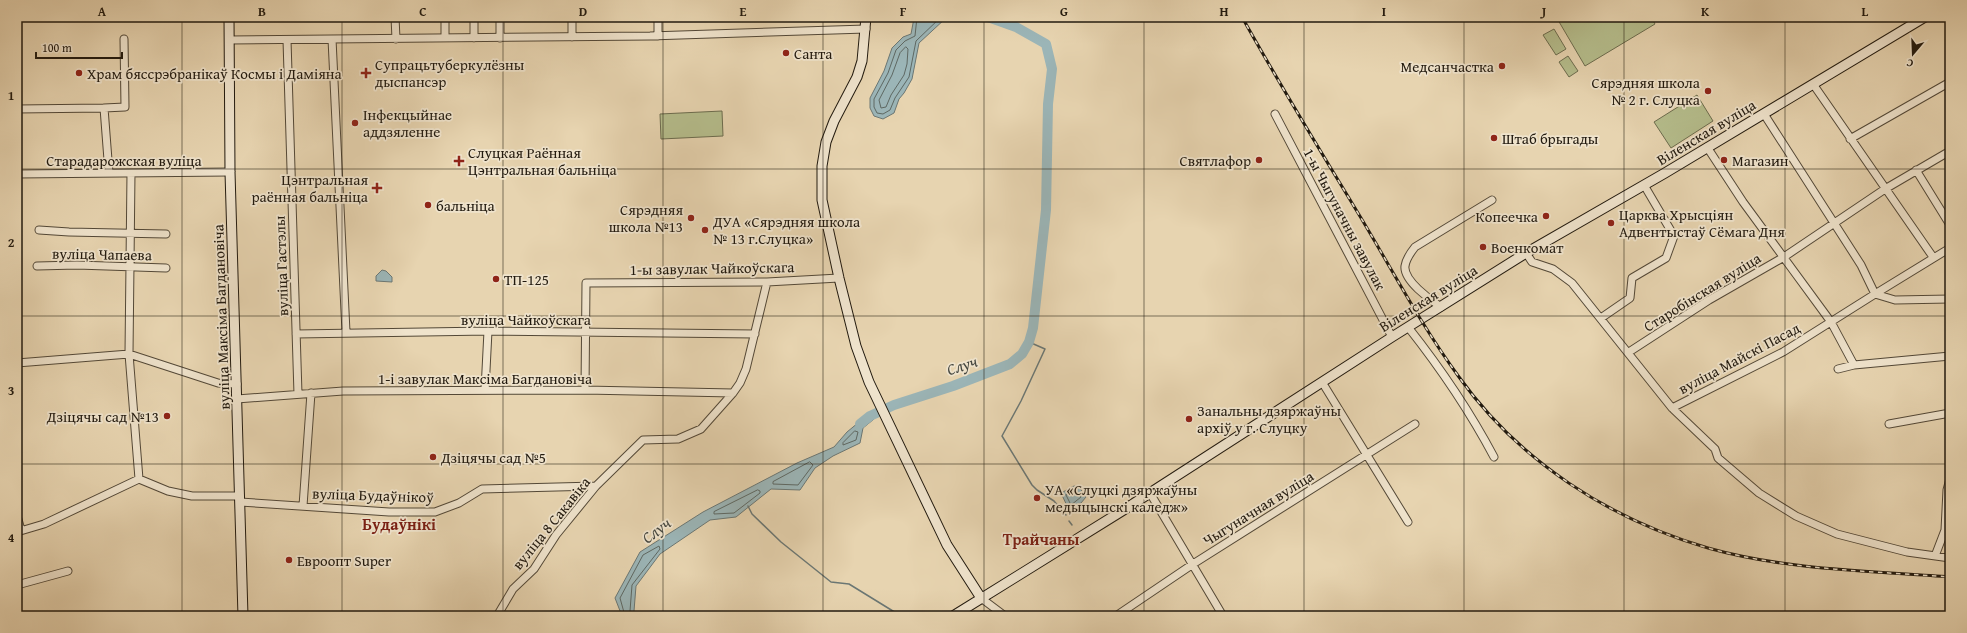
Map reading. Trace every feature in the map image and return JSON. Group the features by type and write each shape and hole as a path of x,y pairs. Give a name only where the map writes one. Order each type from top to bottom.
{"main road":[{"name":"вуліца Максіма Багдановіча","path":"229,17 230,172 238,399 243,616"},
{"path":"866,17 864,46 859,72 829,132 822,166 822,200 856,346 870,384 947,545 981,598"},
{"name":"Віленская вуліца","path":"953,616 1150,493 1392,337 1526,253 1644,185 1925,17"}],"street":[{"path":"395,17 396,39"},
{"path":"445,17 445,38"},
{"path":"474,17 474,38"},
{"path":"500,17 500,38"},
{"path":"572,17 572,37"},
{"path":"658,17 658,36"},
{"path":"229,40 658,36 866,29"},
{"path":"17,109 125,107 124,39"},
{"name":"вуліца Гастэлы","path":"287,40 298,394"},
{"path":"332,40 346,332"},
{"path":"1850,139 1950,82"},
{"path":"1813,84 1933,257"},
{"path":"104,108 109,173"},
{"name":"1-ы Чыгуначны завулак","path":"1275,114 1392,337"},
{"path":"1764,114 1861,264 1875,294 1895,300 1950,299"},
{"path":"1707,147 1743,202 1831,322 1854,365"},
{"name":"Старобінская вуліца","path":"1629,352 1709,300 1784,257 1885,189 1950,151"},
{"path":"1916,170 1950,225"},
{"name":"Старадарожская вуліца","path":"17,174 230,172"},
{"path":"17,516 19,531 44,524 139,479 129,354 131,173"},
{"path":"1601,318 1630,298 1632,278 1666,258 1674,236 1644,185"},
{"path":"1441,307 1418,289 1406,275 1405,267 1407,259 1415,247 1492,200"},
{"name":"вуліца Чапаева","path":"39,230 166,234"},
{"name":"вуліца Майскі Пасад","path":"1526,253 1532,262 1553,269 1568,279 1629,352 1672,408 1783,352 1933,257 1950,248"},
{"name":"вуліца Чапаева","path":"37,266 130,266 166,268"},
{"name":"1-ы завулак Чайкоўскага","path":"585,332 586,283 767,282 839,278"},
{"name":"вуліца 8 Сакавіка","path":"497,616 512,589 534,569 556,535 596,486 643,440 678,439 701,429 732,393 740,383 746,369 767,282"},
{"path":"1408,327 1443,371 1459,395 1494,457"},
{"path":"486,390 488,331"},
{"name":"вуліца Чайкоўскага","path":"296,334 346,332 488,331 755,334"},
{"path":"585,332 585,390"},
{"path":"17,363 129,354 218,383 237,384"},
{"path":"1838,369 1854,365 1950,356"},
{"path":"1322,382 1366,456 1408,522"},
{"name":"1-і завулак Максіма Багдановіча","path":"238,399 343,391 585,390 732,393"},
{"path":"303,506 311,393"},
{"path":"1672,408 1715,449 1718,458 1724,464 1759,493 1796,516 1823,529 1855,540 1950,558"},
{"path":"1889,424 1950,414"},
{"name":"Чыгуначная вуліца","path":"1116,616 1193,564 1415,424"},
{"name":"вуліца Будаўнікоў","path":"139,479 168,491 192,496 390,512 435,512 459,503 482,489 596,486"},
{"path":"1935,556 1945,530 1947,490 1950,479"},
{"path":"1150,493 1223,616"},
{"path":"17,585 68,571"},
{"path":"981,598 1005,616"}],"green space":[{"path":"1563,17 1651,17 1655,24 1585,66 1558,20"},
{"path":"1554,29 1566,49 1556,55 1543,35"},
{"path":"1568,56 1578,71 1569,77 1559,62"},
{"path":"1697,95 1713,121 1671,148 1654,122"},
{"path":"722,111 723,136 661,139 660,114"}],"water":[{"path":"914,18 946,18 919,43 912,79 899,99 894,113 883,119 874,116 870,108 870,98 884,71 892,48 903,37 911,34"},
{"path":"382,270 386,271 392,277 392,282 376,281 376,276"},
{"path":"870,413 874,419 863,428 860,443 833,456 815,468 800,490 771,489 736,517 710,520 660,554 636,586 634,611 638,616 622,616 615,598 640,552 703,512 797,463 834,447 847,432"},
{"path":"1074,486 1079,487 1086,497 1081,503 1069,510 1061,493"}],"waterway":[{"name":"Случ","path":"909,17 952,17"},
{"name":"Случ","path":"860,424 870,416 894,405 953,386 1010,364 1022,354 1029,342 1033,328 1046,210 1048,104 1052,69 1046,44 1016,27 988,17"},
{"path":"1029,342 1045,349 1021,401 1002,436 1032,485 1054,501 1066,515"},
{"path":"748,506 752,514 781,542 831,582 849,584 901,616"},
{"path":"1069,521 1072,525"}],"railway":[{"path":"1242,17 1433,340 1459,377 1483,407 1509,435 1538,460 1569,483 1636,521 1671,536 1708,548 1767,561 1798,565 1950,577"}],"place":[{"name":"Санта","path":"786,53"},
{"name":"Медсанчастка","path":"1502,66"},
{"name":"Храм бяссрэбранікаў Космы і Даміяна","path":"79,73"},
{"name":"Супрацьтуберкулёзны дыспансэр","path":"366,73"},
{"name":"Сярэдняя школа № 2 г. Слуцка","path":"1708,91"},
{"name":"Інфекцыйнае аддзяленне","path":"355,123"},
{"name":"Штаб брыгады","path":"1494,138"},
{"name":"Святлафор","path":"1259,160"},
{"name":"Магазин","path":"1724,160"},
{"name":"Слуцкая Раённая Цэнтральная бальніца","path":"459,161"},
{"name":"Цэнтральная раённая бальніца","path":"377,188"},
{"name":"бальніца","path":"428,205"},
{"name":"Копеечка","path":"1546,216"},
{"name":"Сярэдняя школа №13","path":"691,218"},
{"name":"Царква Хрысціян Адвентыстаў Сёмага Дня","path":"1611,223"},
{"name":"ДУА «Сярэдняя школа № 13 г.Слуцка»","path":"705,230"},
{"name":"Военкомат","path":"1483,247"},
{"name":"ТП-125","path":"496,279"},
{"name":"Дзіцячы сад №13","path":"167,416"},
{"name":"Занальны дзяржаўны архіў у г. Слуцку","path":"1189,419"},
{"name":"Дзіцячы сад №5","path":"433,457"},
{"name":"УА «Слуцкі дзяржаўны медыцынскі каледж»","path":"1037,498"},
{"name":"Евроопт Super","path":"289,560"}],"district":[{"name":"Будаўнікі","path":"399,524"},
{"name":"Трайчаны","path":"1041,539"}]}
